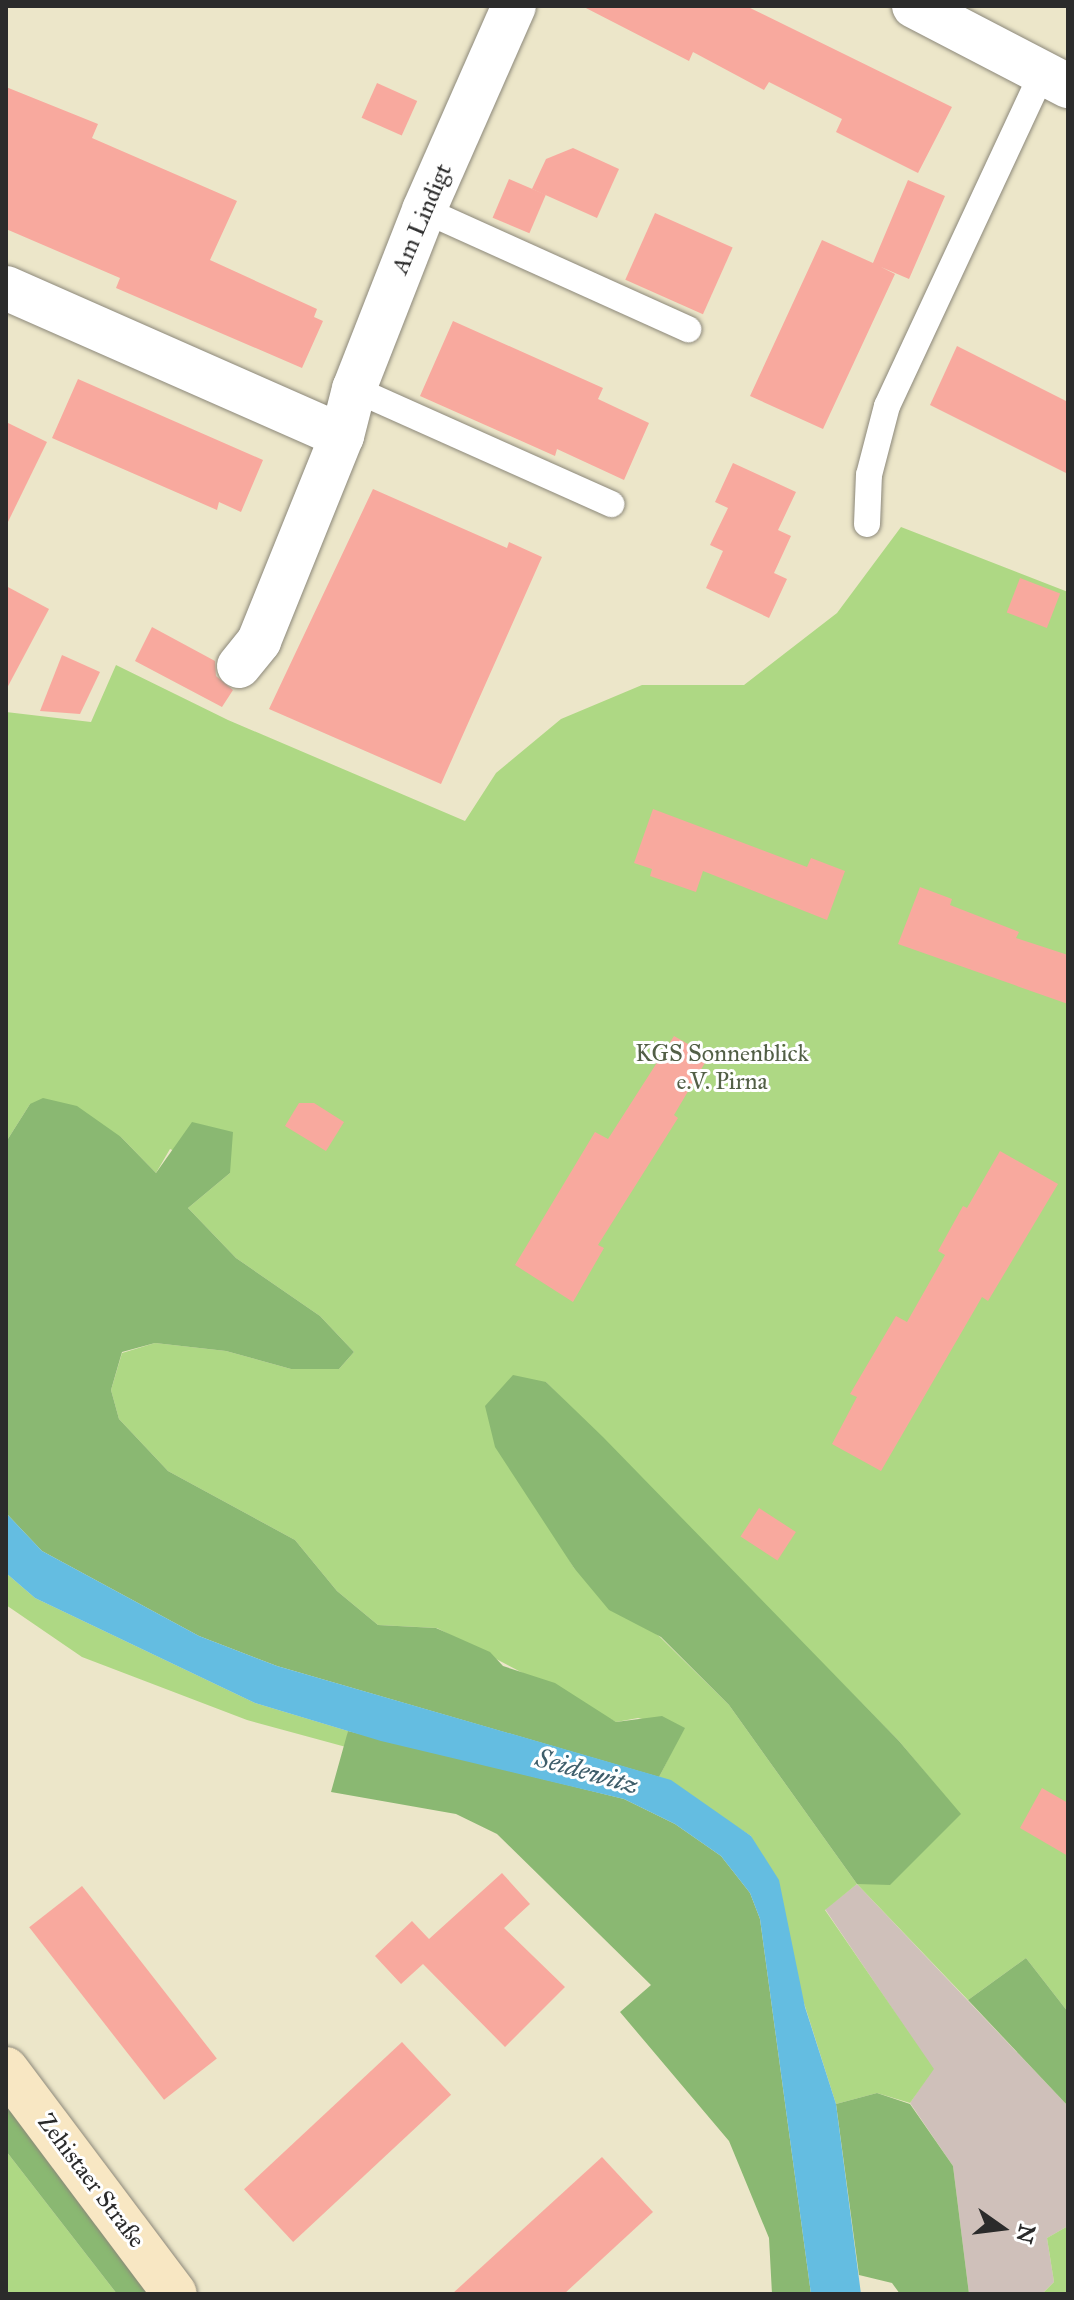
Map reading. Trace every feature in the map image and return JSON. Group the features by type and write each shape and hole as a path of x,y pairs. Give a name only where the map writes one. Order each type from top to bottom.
{"main road":[{"name":"Zehistaer Straße","path":"6,2069 175,2294"}],"street":[{"name":"Am Lindigt","path":"239,666 259,641 342,436 354,389 424,210 514,6"},
{"path":"914,6 1055,80"},
{"path":"6,288 342,436"}],"lane":[{"path":"867,524 869,475 887,406 1055,80"},
{"path":"424,210 688,329"},
{"path":"354,389 611,504"}],"shaded area":[{"path":"857,1884 1068,2106 1068,2226 1047,2238 1054,2282 1042,2294 969,2294 953,2166 910,2103 933,2069 825,1909"}],"green space":[{"name":"KGS Sonnenblick e.V. Pirna","path":"901,527 1068,592 1068,2012 1026,1958 968,2000 857,1884 825,1910 934,2069 910,2103 877,2093 836,2104 751,1836 659,1777 684,1728 638,1718 616,1722 437,1628 378,1625 337,1591 295,1540 168,1471 119,1419 111,1390 122,1353 155,1343 226,1351 291,1369 339,1369 354,1352 320,1316 236,1258 188,1208 230,1173 170,1149 156,1173 121,1137 30,1104 6,1142 6,712 91,722 116,665 228,720 465,821 496,773 561,719 642,685 744,685 837,613","holes":["546,1382 899,1741 960,1814 857,1884 729,1705 660,1637 574,1568 552,1531"]},
{"path":"43,1098 77,1106 121,1137 156,1173 192,1122 233,1132 230,1173 188,1208 236,1258 320,1316 354,1352 339,1369 291,1369 226,1351 155,1343 122,1352 111,1390 119,1419 168,1471 295,1540 337,1591 378,1625 436,1628 490,1652 503,1666 555,1683 616,1722 662,1716 685,1728 659,1777 277,1666 199,1636 42,1551 6,1513 6,1142 30,1104"},
{"path":"513,1375 546,1382 603,1437 899,1741 961,1814 890,1885 857,1884 729,1705 661,1637 609,1610 574,1568 495,1447 485,1406"},
{"path":"6,1573 35,1598 255,1703 348,1731 346,1747 247,1720 82,1657 6,1605"},
{"path":"348,1731 624,1799 675,1824 721,1856 750,1893 760,1919 811,2294 772,2294 769,2238 729,2141 620,2012 651,1985 497,1834 456,1814 331,1792"},
{"path":"1026,1958 1068,2012 1068,2106 968,2000"},
{"path":"6,2089 160,2294 117,2294 6,2151"},
{"path":"877,2093 910,2104 953,2166 969,2294 900,2294 892,2283 859,2275 836,2104"},
{"path":"6,2151 117,2294 6,2294"},
{"path":"1068,2226 1068,2294 1042,2294 1054,2282 1047,2238"}],"water":[{"name":"Seidewitz","path":"6,1513 42,1551 199,1636 277,1666 671,1780 751,1836 779,1880 805,2007 836,2104 861,2294 811,2294 760,1919 750,1893 721,1856 675,1824 624,1799 381,1741 255,1703 35,1598 6,1573"}],"building":[{"path":"582,6 746,6 952,107 918,173 836,132 842,119 769,82 764,90 693,52 689,61"},
{"path":"377,83 417,101 402,136 362,118"},
{"path":"6,87 98,124 92,138 237,201 210,260 317,309 314,317 323,321 302,368 116,288 120,278 6,229"},
{"path":"573,148 619,169 597,218 532,189 546,159"},
{"path":"509,179 546,195 529,233 493,218"},
{"path":"908,180 945,196 909,279 881,267 895,274 823,429 750,396 822,240 873,263"},
{"path":"655,213 733,248 703,314 625,280"},
{"path":"453,321 603,388 598,399 649,423 624,480 557,449 555,456 420,396"},
{"path":"957,346 1068,402 1068,474 930,405"},
{"path":"78,379 263,460 241,512 219,502 217,510 52,438"},
{"path":"6,422 47,442 6,526"},
{"path":"733,463 796,492 778,530 791,536 774,573 787,579 769,618 706,588 723,551 710,545 728,508 715,502"},
{"path":"373,489 507,548 509,542 542,557 441,784 269,709"},
{"path":"1020,578 1060,593 1047,628 1007,613"},
{"path":"6,586 49,609 6,690"},
{"path":"152,627 215,661 216,676 233,690 222,707 135,661"},
{"path":"62,655 100,672 80,714 40,711"},
{"path":"653,809 807,867 811,858 845,871 827,920 703,871 696,892 650,876 652,869 634,863"},
{"path":"920,887 952,899 950,905 1019,932 1016,938 1068,955 1068,1004 898,944"},
{"path":"674,1036 709,1056 674,1115 678,1118 598,1245 604,1248 573,1302 515,1265 595,1132 608,1139"},
{"path":"299,1103 314,1103 344,1122 326,1151 285,1126"},
{"path":"1000,1151 1058,1184 988,1301 982,1297 881,1471 832,1444 857,1397 850,1394 896,1316 907,1322 945,1255 938,1251 963,1206 967,1208"},
{"path":"759,1508 796,1532 777,1560 740,1537"},
{"path":"1042,1788 1068,1803 1068,1856 1020,1828"},
{"path":"502,1873 530,1904 504,1928 565,1987 505,2047 423,1964 401,1984 375,1956 412,1921 429,1939"},
{"path":"82,1886 217,2059 164,2100 29,1927"},
{"path":"402,2042 451,2095 293,2242 244,2189"},
{"path":"602,2157 653,2212 564,2294 452,2294"}]}
